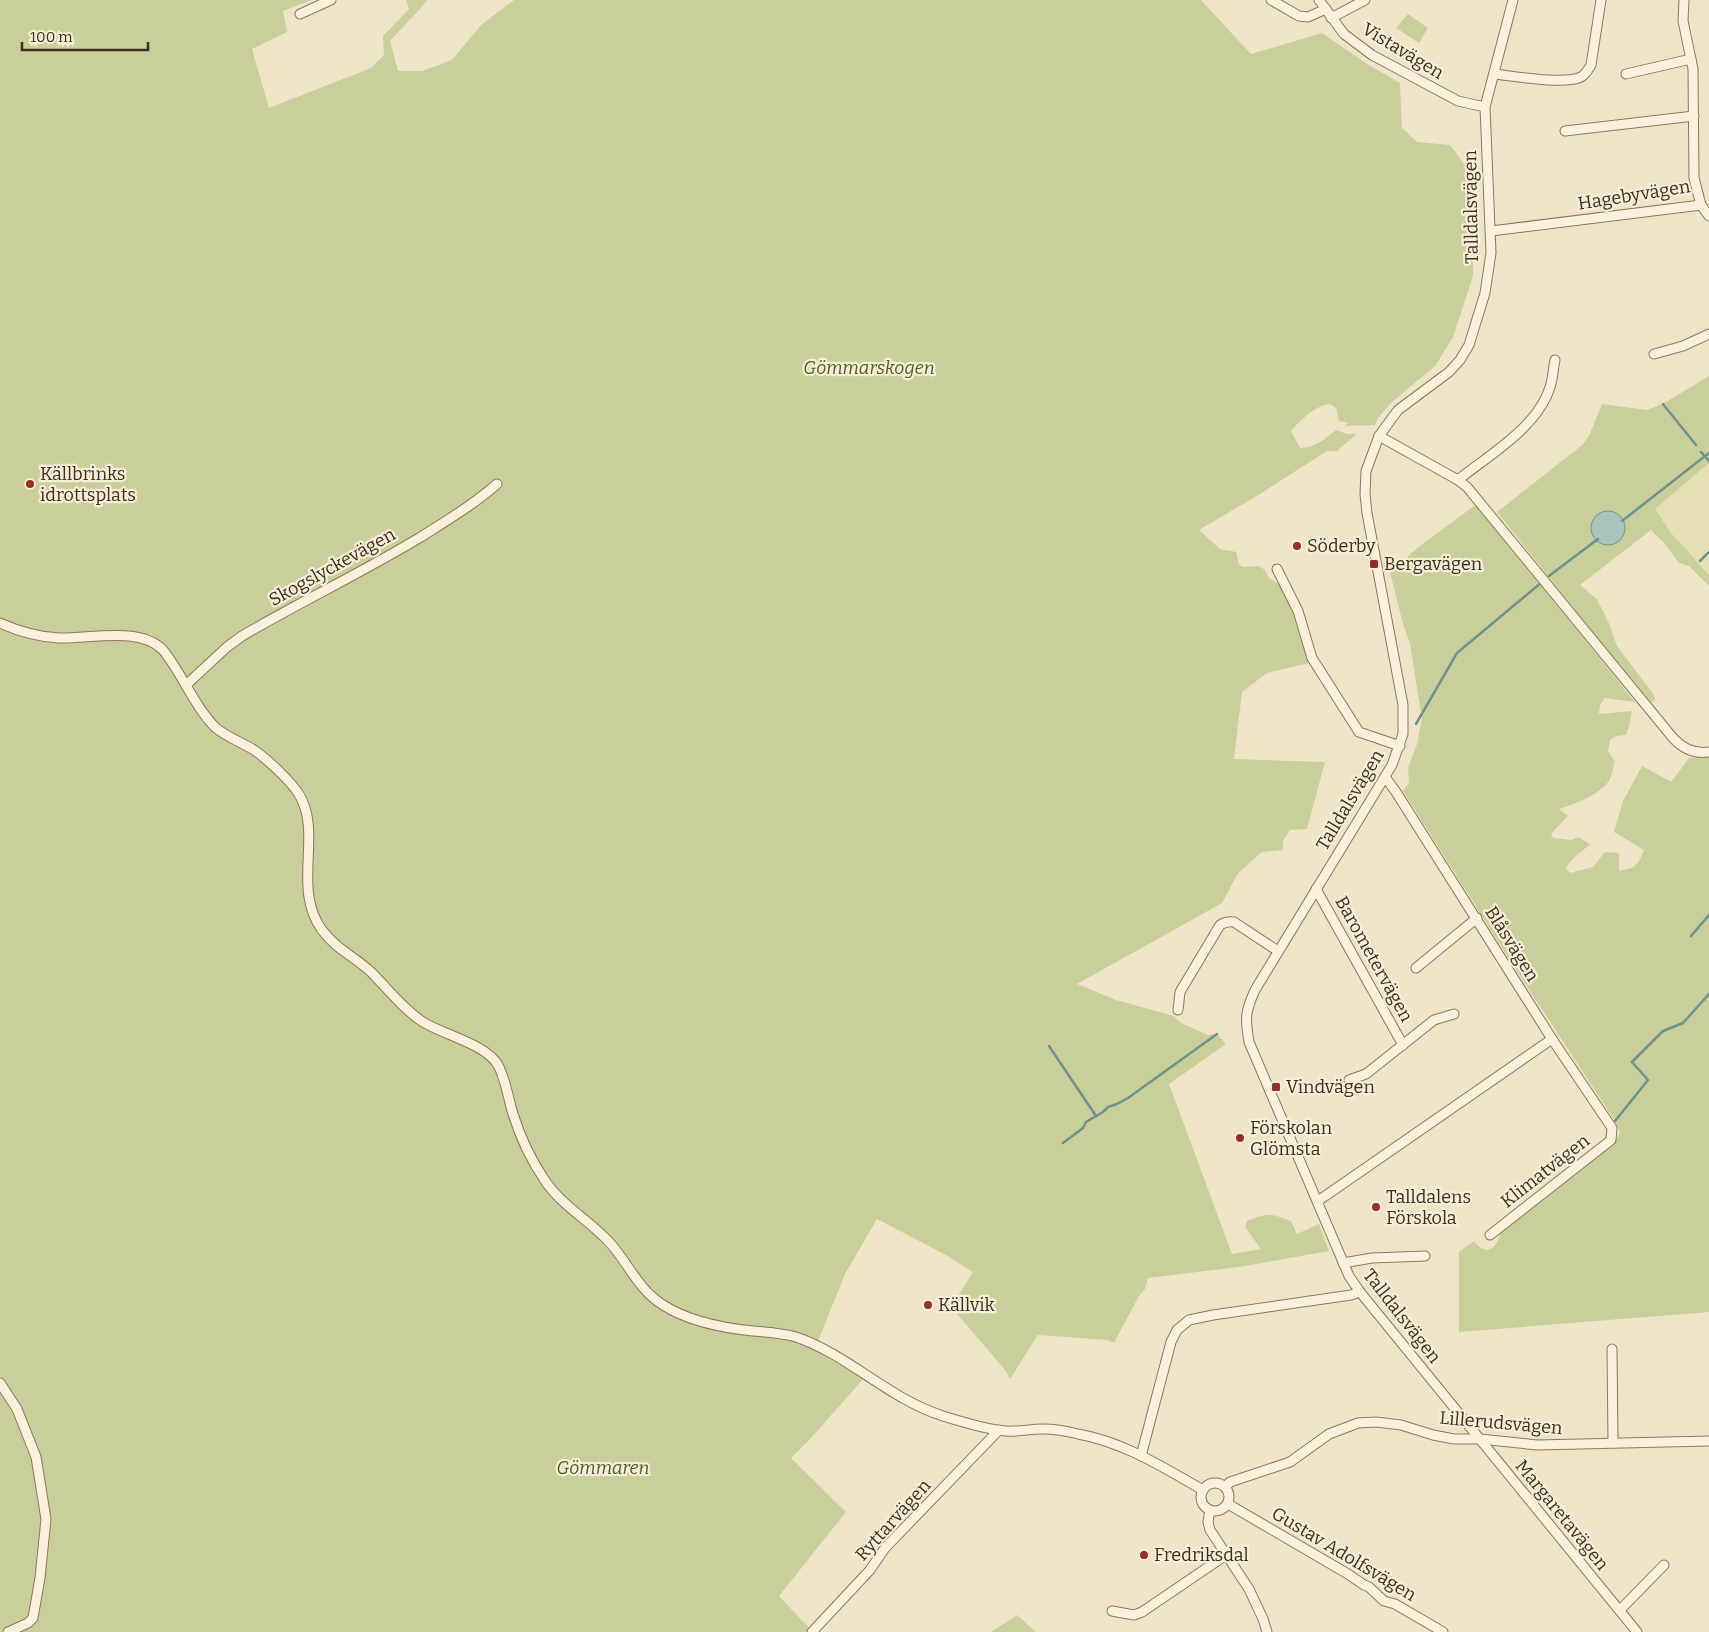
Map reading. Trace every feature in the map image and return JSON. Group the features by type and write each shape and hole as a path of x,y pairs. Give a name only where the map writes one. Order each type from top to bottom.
{"street":[{"path":"300,14 331,0"},
{"path":"1271,0 1299,16 1308,17 1328,13 1365,0"},
{"name":"Vistavägen","path":"1319,0 1344,34 1372,55 1445,90 1458,101 1486,107"},
{"name":"Talldalsvägen","path":"1480,1439 1349,1276 1252,1050 1246,1019 1249,1003 1255,990 1385,777 1400,746 1403,734 1403,705 1367,513 1365,494 1366,471 1379,436 1398,410 1449,372 1465,353 1476,325 1486,293 1491,253 1486,107 1514,0"},
{"path":"1494,74 1542,79 1563,79 1582,76 1591,65 1601,0"},
{"name":"Hagebyvägen","path":"1491,231 1700,205 1694,178 1693,69 1683,21 1684,0"},
{"path":"1626,74 1691,59"},
{"path":"1564,130 1694,116"},
{"path":"1700,205 1709,216"},
{"path":"1654,354 1683,346 1709,334"},
{"path":"1458,480 1519,432 1536,416 1550,388 1555,360"},
{"path":"1379,436 1458,480 1474,496 1673,738 1690,750 1702,753 1709,752"},
{"name":"Skogslyckevägen","path":"186,684 242,636 400,549 457,514 497,484"},
{"path":"1277,569 1298,611 1312,658 1359,732 1400,746"},
{"path":"0,623 25,632 48,637 128,636 154,642 163,650 213,725 255,751 289,782 302,799 307,819 308,895 314,915 322,930 340,950 370,972 406,1009 426,1024 480,1049 493,1059 504,1079 518,1125 546,1184 572,1210 601,1232 616,1249 637,1280 653,1297 673,1310 714,1324 752,1331 785,1334 798,1338 837,1358 913,1404 943,1416 999,1430 1047,1429 1084,1434 1116,1444 1203,1490"},
{"name":"Blåsvägen","path":"1385,777 1477,918 1552,1039 1612,1128"},
{"name":"Barometervägen","path":"1316,889 1404,1044"},
{"path":"1416,968 1477,918"},
{"path":"1178,1010 1180,992 1224,922 1234,922 1278,951"},
{"name":"Barometervägen","path":"1349,1080 1366,1074 1434,1020 1454,1014"},
{"path":"1318,1201 1552,1039"},
{"name":"Klimatvägen","path":"1490,1235 1611,1140 1612,1128"},
{"path":"1343,1263 1372,1258 1426,1256"},
{"path":"1141,1456 1171,1342 1182,1324 1189,1320 1213,1315 1360,1292"},
{"path":"1612,1349 1614,1443"},
{"path":"0,1383 14,1405 36,1457 46,1519 40,1578 33,1618 28,1623 8,1632"},
{"name":"Lillerudsvägen","path":"1225,1487 1234,1480 1290,1462 1329,1434 1358,1423 1401,1425 1443,1437 1549,1446 1709,1441"},
{"name":"Ryttarvägen","path":"812,1632 870,1570 885,1548 999,1430"},
{"name":"Margaretavägen","path":"1480,1439 1637,1632"},
{"path":"1210,1484 1219,1484 1225,1487 1229,1501 1224,1509 1210,1510 1204,1505 1202,1498 1203,1490 1210,1484"},
{"name":"Gustav Adolfsvägen","path":"1228,1504 1369,1587 1384,1601 1395,1604 1443,1632"},
{"path":"1210,1510 1208,1522 1210,1530 1249,1589 1267,1632"},
{"path":"1112,1611 1134,1615 1142,1612 1226,1555"},
{"path":"1620,1610 1664,1566"}],"shaded area":[{"path":"1709,463 1709,575 1671,533 1655,509"}],"green space":[{"name":"Gömmarskogen","path":"0,0 312,0 283,11 287,32 252,49 269,108 371,68 384,55 383,36 409,9 406,0 427,0 390,41 398,71 422,71 452,60 481,25 514,0 1201,0 1251,54 1322,33 1367,64 1400,83 1402,128 1417,142 1450,145 1474,177 1473,276 1453,337 1436,365 1391,403 1378,418 1375,425 1345,426 1348,423 1339,421 1336,408 1330,404 1324,405 1308,414 1291,431 1300,448 1315,445 1336,430 1347,434 1357,434 1337,451 1327,451 1199,530 1220,549 1236,552 1239,564 1243,567 1259,566 1265,570 1269,578 1279,584 1289,599 1309,663 1267,673 1242,692 1234,759 1325,762 1307,829 1290,830 1283,841 1283,850 1262,852 1238,873 1222,903 1077,984 1116,1000 1174,1016 1181,1023 1208,1035 1217,1034 1226,1044 1169,1084 1232,1254 1261,1249 1245,1227 1247,1221 1269,1215 1291,1221 1297,1234 1319,1224 1329,1251 1239,1267 1148,1278 1145,1289 1139,1296 1114,1343 1108,1340 1038,1335 1010,1379 1005,1370 953,1309 953,1304 973,1272 946,1255 877,1219 845,1274 816,1346 866,1376 791,1458 846,1512 779,1596 813,1632 0,1632"},
{"path":"1408,14 1428,28 1419,43 1396,28"},
{"path":"1709,376 1709,463 1655,509 1671,533 1709,575 1709,586 1689,566 1679,563 1664,543 1651,530 1580,585 1597,599 1608,621 1617,646 1654,695 1655,699 1652,703 1594,634 1497,512 1582,445 1589,436 1602,404 1647,410 1666,402"},
{"path":"1474,506 1478,507 1635,702 1605,698 1600,705 1599,714 1632,711 1626,735 1616,736 1610,740 1608,751 1615,762 1611,777 1605,786 1593,795 1559,809 1568,816 1551,834 1553,838 1571,840 1578,837 1590,844 1568,864 1566,868 1570,873 1593,867 1605,852 1619,853 1619,871 1636,865 1644,850 1614,832 1623,801 1642,766 1671,782 1689,758 1709,756 1709,1312 1459,1332 1459,1252 1474,1241 1483,1249 1491,1249 1497,1242 1501,1231 1617,1139 1620,1132 1615,1121 1511,962 1403,791 1409,783 1408,768 1417,744 1422,719 1410,644 1390,572 1421,545"},
{"path":"1017,1615 1036,1632 991,1632"}],"water":[{"path":"1608,511 1615,512 1620,516 1624,521 1624,535 1620,540 1615,544 1608,545 1601,544 1596,540 1592,535 1591,528 1592,521 1596,516 1601,512"}],"waterway":[{"path":"1663,404 1696,445"},
{"path":"1701,452 1709,461"},
{"path":"1622,521 1709,453"},
{"path":"1549,576 1598,539"},
{"path":"1700,561 1709,552"},
{"path":"1416,724 1457,653 1542,582"},
{"path":"1691,936 1709,915"},
{"path":"1615,1121 1648,1080 1632,1062 1663,1031 1683,1023 1709,994"},
{"path":"1063,1143 1083,1128 1086,1122 1108,1107 1128,1098 1217,1034"},
{"path":"1049,1046 1096,1116"}],"place":[{"name":"Källbrinks idrottsplats","path":"30,484"},
{"name":"Söderby","path":"1297,546"},
{"name":"Bergavägen","path":"1374,564"},
{"name":"Vindvägen","path":"1276,1087"},
{"name":"Förskolan Glömsta","path":"1240,1138"},
{"name":"Talldalens Förskola","path":"1376,1207"},
{"name":"Källvik","path":"928,1305"},
{"name":"Fredriksdal","path":"1144,1555"}],"park label":[{"name":"Gömmaren","path":"603,1468"}]}
